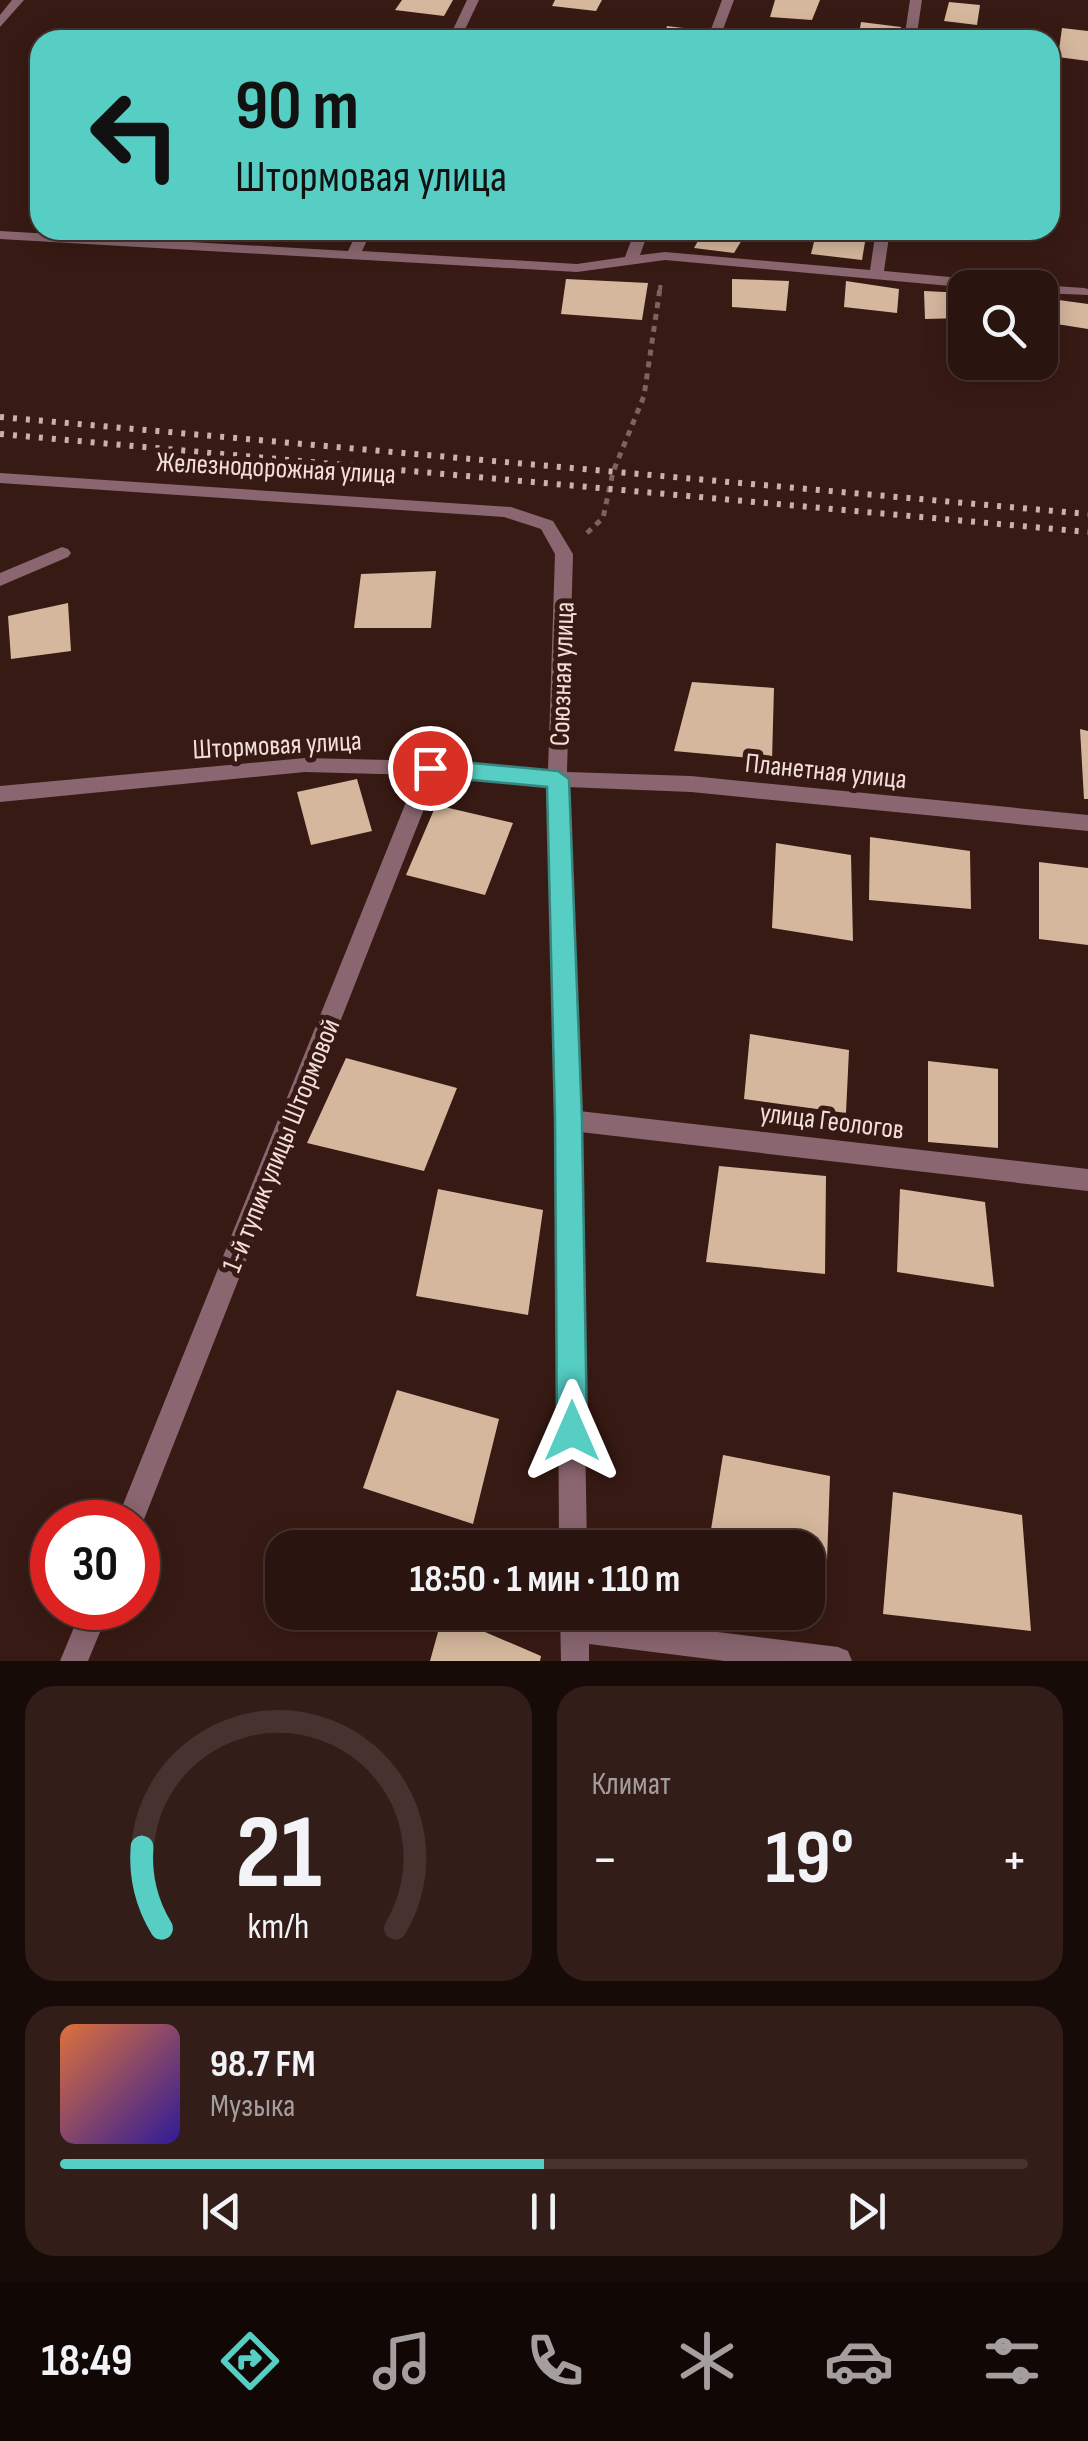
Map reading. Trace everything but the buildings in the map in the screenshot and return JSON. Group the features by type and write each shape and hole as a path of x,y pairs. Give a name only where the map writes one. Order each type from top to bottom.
{"street":[{"path":"0,23 18,0"},
{"path":"459,30 473,0"},
{"path":"717,30 728,0"},
{"path":"912,30 916,0"},
{"path":"0,234 30,236"},
{"path":"96,240 577,268 664,256 948,281"},
{"path":"352,256 360,240"},
{"path":"630,260 638,240"},
{"path":"876,275 881,240"},
{"path":"1058,290 1084,292"},
{"name":"Железнодорожная улица","path":"0,478 448,505 505,512 546,525 564,554"},
{"path":"0,580 62,553"},
{"name":"Союзная улица","path":"564,554 558,779 568,1120 573,1530"},
{"name":"Штормовая улица","path":"0,794 305,765 430,768 558,779"},
{"name":"1-й тупик улицы Штормовой","path":"139,1500 430,768"},
{"name":"Планетная улица","path":"558,779 690,784 1088,823"},
{"name":"улица Геологов","path":"568,1120 1088,1180"},
{"path":"74,1661 87,1630"},
{"path":"574,1630 575,1661"},
{"path":"638,1630 838,1661"}],"path":[{"path":"564,554 604,518 613,472 648,383 664,256"}],"railway":[{"path":"0,417 1088,514"},
{"path":"0,434 1088,532"}],"route":[{"path":"430,768 558,779 572,1431"}]}
